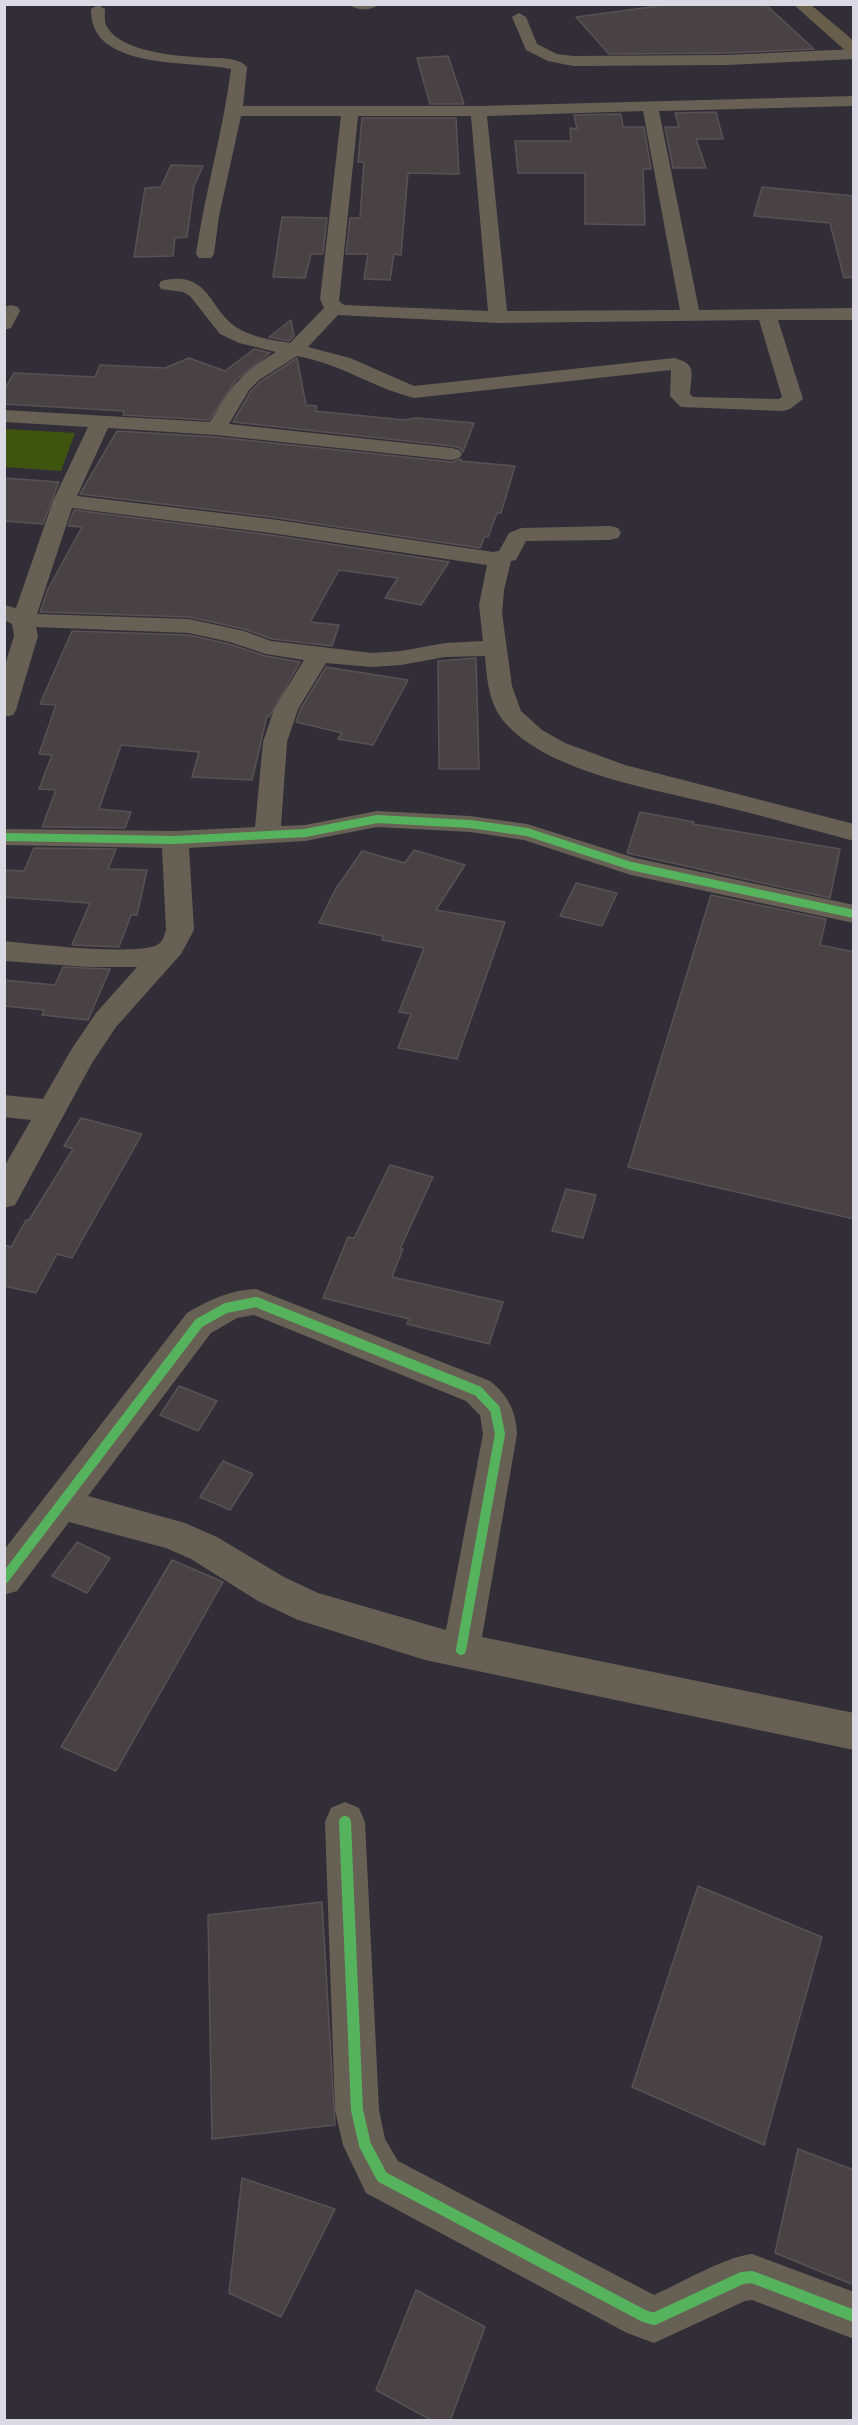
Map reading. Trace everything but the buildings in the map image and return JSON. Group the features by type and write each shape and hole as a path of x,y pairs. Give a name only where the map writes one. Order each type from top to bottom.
{"main road":[{"path":"800,4 854,52"}],"street":[{"path":"356,4 372,4"},
{"path":"98,9 98,25 104,34 123,47 168,58 237,65 240,73 234,111 210,216 205,254"},
{"path":"519,17 531,47 553,58 727,60 854,52"},
{"path":"234,111 479,111 854,101"},
{"path":"650,105 691,316"},
{"path":"350,111 330,299 335,307 349,312 498,317 854,314"},
{"path":"479,111 498,317"},
{"path":"168,285 184,286 197,292 216,320 232,334 332,358 398,388 414,392 436,391 499,381 599,374 674,364 682,368 680,396 688,403 783,405 793,399 766,315"},
{"path":"216,429 241,387 252,376 295,349 335,307"},
{"path":"4,416 216,429 452,454"},
{"path":"14,616 101,421"},
{"path":"64,501 271,526 500,559 508,555 517,538 521,536 610,533"},
{"path":"500,559 492,588 490,608 499,687 505,705 516,721 536,738 569,754 657,782 854,833"},
{"path":"14,616 189,626 227,634 266,647 319,655 388,660 445,650 496,648"},
{"path":"4,710 26,636 14,616"},
{"path":"267,836 275,742 286,709 319,655"},
{"path":"4,837 175,840 267,836 305,833 377,819 500,827 527,832 631,866 854,914"},
{"path":"4,1196 81,1058 106,1020 177,942 180,930 175,840"},
{"path":"4,951 127,959 153,957 167,952"},
{"path":"4,1106 51,1111"},
{"path":"4,1579 199,1323 218,1310 244,1302 256,1302 478,1391 491,1401 499,1414 500,1434 461,1650"},
{"path":"61,1504 172,1534 204,1548 272,1589 311,1608 425,1643 854,1732"},
{"path":"345,1822 357,2110 360,2137 382,2177 644,2316 654,2319 742,2278 752,2277 854,2316"}],"green space":[{"path":"4,429 75,433 61,471 5,467"}],"cycle path":[{"path":"4,837 175,840 305,833 377,819 470,824 527,832 631,866 854,914"},
{"path":"4,1579 199,1323 226,1308 256,1302 478,1391 489,1400 495,1409 500,1434 461,1650"},
{"path":"345,1822 357,2110 365,2145 382,2177 644,2316 654,2319 742,2278 752,2277 854,2316"}]}
